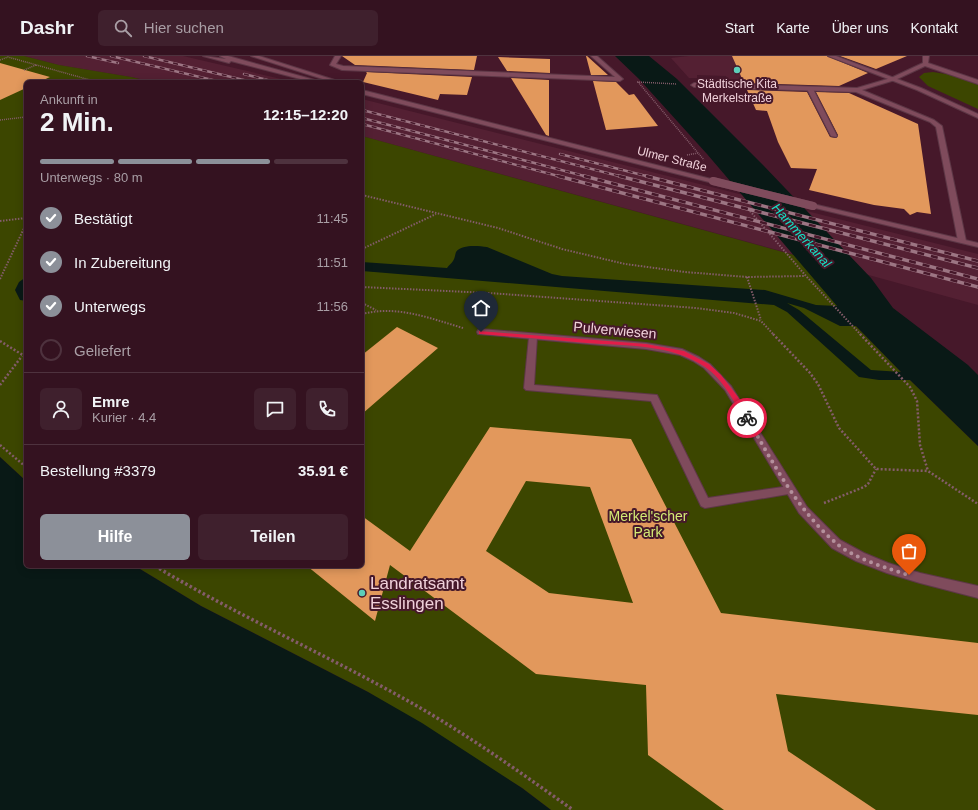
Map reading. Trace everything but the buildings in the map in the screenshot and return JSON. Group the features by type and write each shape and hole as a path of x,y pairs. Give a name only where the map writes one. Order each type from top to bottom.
{"street":[{"path":"206,56 243,63 311,80"},
{"path":"223,56 243,63"},
{"path":"254,56 332,80"},
{"path":"338,56 333,65 342,68 620,79 594,56"},
{"path":"831,56 893,79 978,116"},
{"path":"925,64 926,56"},
{"path":"694,84 857,90 893,79 925,64 978,82"},
{"path":"810,89 834,136"},
{"path":"857,90 932,121 938,126 962,241"},
{"name":"Ulmer Straße","path":"364,93 813,206 978,245"},
{"name":"Pulverwiesen","path":"481,332 664,349 682,352 696,359 707,366 728,388 803,510 836,544 860,557 886,568 978,592"},
{"path":"533,337 529,388 654,398 705,503 790,490"}],"path":[{"path":"0,60 8,57 90,80"},
{"path":"24,70 36,65"},
{"path":"694,84 638,82 706,163"},
{"path":"0,120 24,117"},
{"path":"364,196 498,228 562,249 625,264 685,272 747,277 806,276"},
{"path":"749,209 806,276 915,394 917,401 920,445 928,471"},
{"path":"364,248 437,214"},
{"path":"0,221 24,218"},
{"path":"0,279 24,228"},
{"path":"747,277 761,321 810,373 818,384 839,428 876,469 928,471 978,504"},
{"path":"364,288 489,293 696,308 734,313 761,321"},
{"path":"364,304 376,310"},
{"path":"364,313 376,310 402,312 481,332"},
{"path":"0,341 22,356 0,385"},
{"path":"0,446 24,465"},
{"path":"803,510 864,488 868,484 876,469"},
{"path":"158,568 234,612 401,697 489,751 573,810"}],"shaded area":[{"path":"24,56 183,56 285,80 144,80 59,65"},
{"name":"Städtische Kita Merkelstraße","path":"689,56 756,56 799,81 728,79 726,76 697,75 697,78 689,78 671,58"},
{"path":"364,100 978,254 978,305 364,137"}],"green space":[{"path":"0,56 24,56 59,65 144,80 24,80 24,479 0,457"},
{"path":"933,72 952,75 978,85 978,109 928,86 919,77 924,73"},
{"name":"Merkel'scher Park","path":"364,137 794,255 856,326 901,372 896,372 903,380 910,380 978,446 978,810 551,810 522,788 368,692 201,606 138,568 364,568"}],"water":[{"name":"Hammerkanal","path":"615,56 649,56 677,79 763,165 871,278 893,308 968,365 978,375 978,446 910,380 879,380 859,377 787,312 774,305 364,271 364,262 447,268 455,258 456,252 459,249 470,246 479,246 487,247 552,274 562,276 765,290 816,305 837,306 707,154 639,79","holes":["787,303 804,308 840,326 856,326 901,372 871,370 799,310"]},
{"path":"24,278 24,301 20,300 15,290 19,282"},
{"path":"0,457 24,479 24,568 138,568 201,606 368,692 422,723 522,788 551,810 0,810"}],"railway":[{"path":"87,56 118,63"},
{"path":"111,56 213,80"},
{"path":"144,56 244,80"},
{"path":"244,74 267,80"},
{"path":"364,111 623,177"},
{"path":"364,119 588,177"},
{"path":"364,125 562,177"},
{"path":"560,154 650,177"},
{"path":"558,176 978,287"},
{"path":"584,176 978,279"},
{"path":"619,176 978,268"},
{"path":"646,176 978,261"}],"way so far":[{"path":"747,418 803,510 836,544 860,557 886,568 909,575"}],"place":[{"name":"Städtische Kita Merkelstraße","path":"737,70"},
{"name":"Landratsamt Esslingen","path":"362,593"}],"route":[{"path":"481,332 646,346 682,352 707,366 719,376 736,398 747,418"}]}
